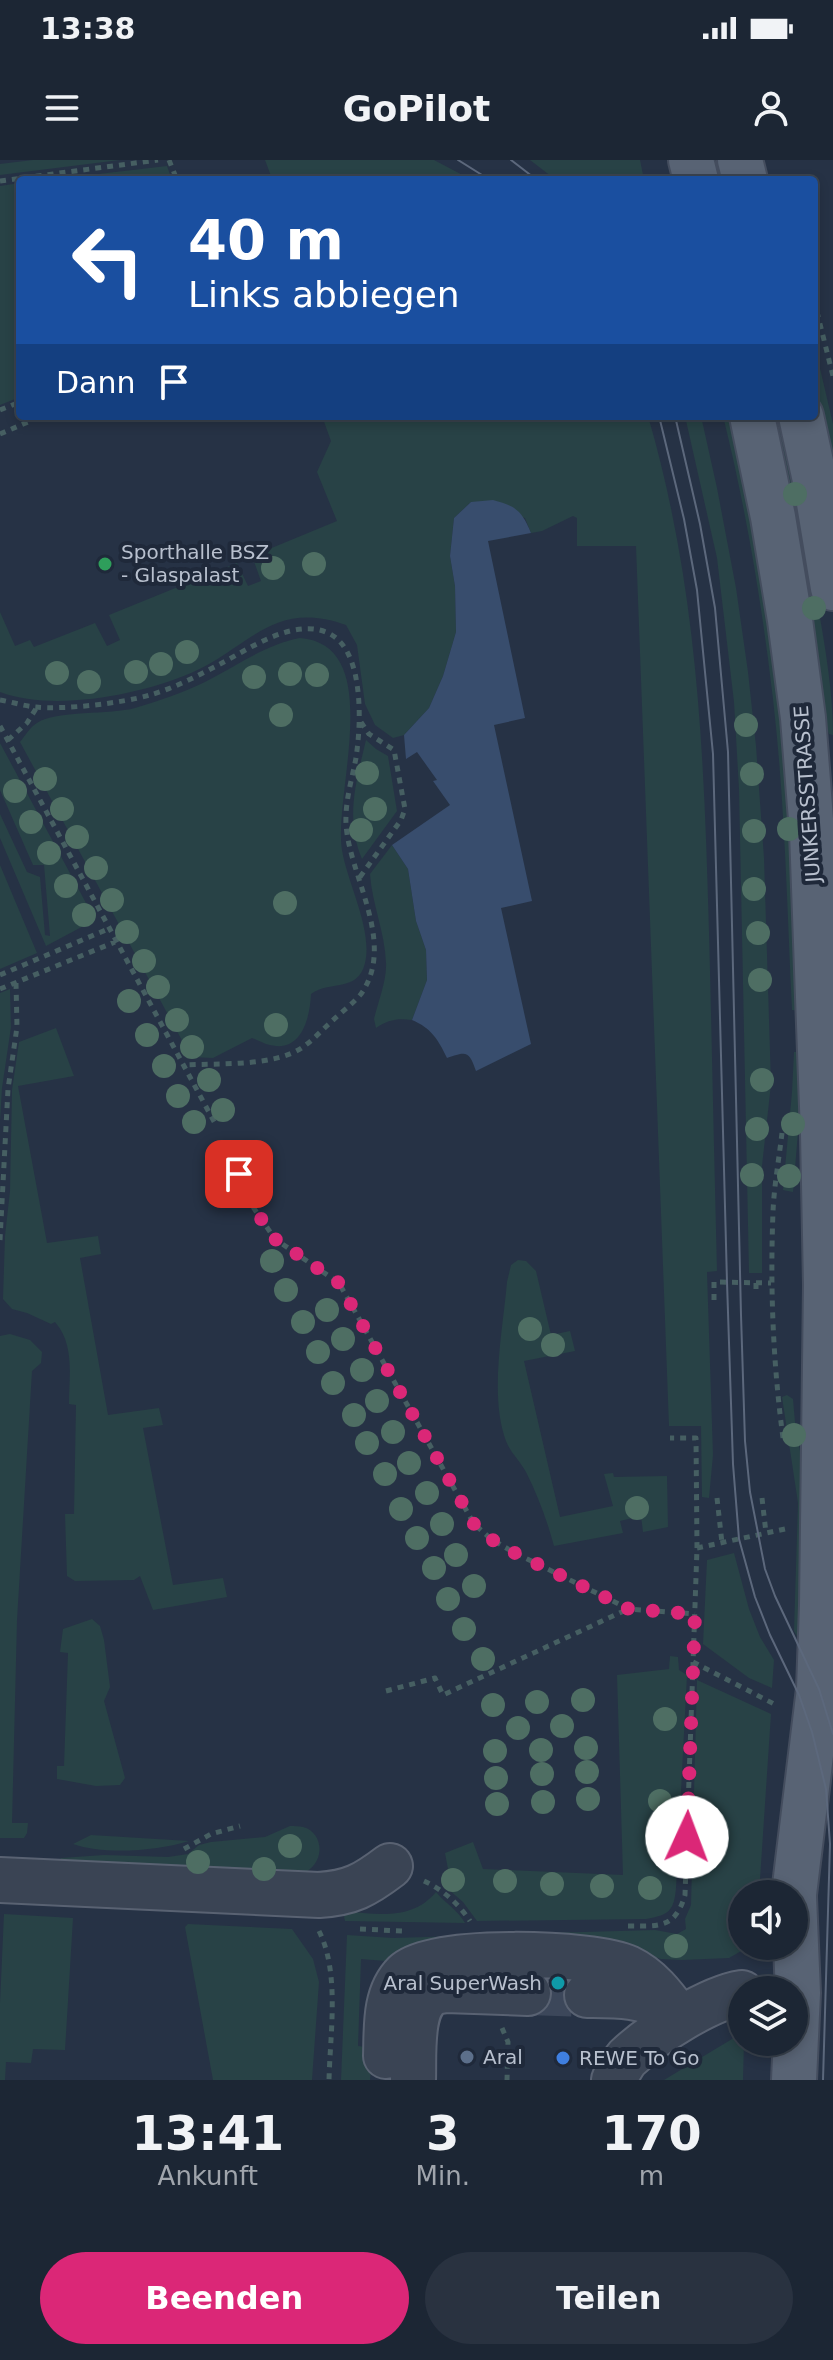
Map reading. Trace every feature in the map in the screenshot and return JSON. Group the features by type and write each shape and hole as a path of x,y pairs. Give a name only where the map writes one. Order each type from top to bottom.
{"main road":[{"name":"JUNKERSSTRASSE","path":"753,420 773,517 803,718 812,832 822,1104 826,1285 822,1605 819,1689 796,1880"},
{"path":"802,420 833,588"},
{"name":"JUNKERSSTRASSE","path":"790,2056 794,2080"}],"lane":[{"path":"0,1880 319,1895 342,1893 366,1884 390,1866"},
{"path":"399,2068 388,2005 405,1974 420,1965 438,1960 506,1955 611,1962 645,1978 680,2019"},
{"path":"399,2068 425,2000 433,1993 446,1990 528,1993"},
{"path":"587,1995 646,1999 680,2019"},
{"path":"614,2080 629,2057 680,2019 708,2003 728,1997"}],"path":[{"path":"38,176 158,160"},
{"path":"818,316 833,376"},
{"path":"0,434 33,420"},
{"path":"0,700 37,707 94,704 150,696 185,682 255,644 299,630 330,634 342,644 351,658 358,685 360,721 346,821 349,844 369,913 374,950 371,974 360,994 303,1047 286,1056 268,1060 184,1065"},
{"path":"8,740 27,723 37,707"},
{"path":"360,721 369,734 394,750 405,809 401,820 360,878"},
{"path":"0,726 217,1127"},
{"path":"0,975 108,929"},
{"path":"0,989 115,942"},
{"path":"0,1240 8,1089 17,1027 16,983"},
{"path":"783,1122 773,1209 772,1283 775,1382 784,1452"},
{"path":"239,1174 253,1207 275,1239 339,1283 474,1524 513,1552 629,1609 695,1614"},
{"path":"714,1300 714,1282 772,1283"},
{"path":"756,1283 756,1293"},
{"path":"623,1926 664,1925 680,1911 685,1895 697,1548 696,1438 670,1438"},
{"path":"717,1498 722,1543"},
{"path":"762,1498 766,1533"},
{"path":"787,1516 787,1544"},
{"path":"697,1548 787,1528"},
{"path":"386,1691 435,1678 443,1695 629,1609"},
{"path":"693,1662 782,1708 784,1695"},
{"path":"390,1866 438,1888 464,1912 475,1928 461,1929"},
{"path":"329,2080 331,1968 325,1943 317,1927 332,1927"},
{"path":"346,1928 405,1931"}],"green space":[{"path":"33,160 120,160 0,175 0,164"},
{"path":"265,160 434,160 464,176 271,176"},
{"path":"530,160 640,160 643,176 551,176"},
{"path":"167,166 171,176 81,176"},
{"path":"16,184 16,399 0,405 0,186"},
{"path":"818,360 833,424 833,470 818,401"},
{"path":"323,420 649,420 678,544 701,736 717,1271 707,1272 713,1455 709,1498 702,1497 701,1426 669,1426 636,546 577,546 577,518 573,516 531,533 525,518 471,502 454,518 450,556 455,586 456,632 443,676 429,708 404,735 393,738 375,725 365,704 357,645 346,625 321,619 299,618 280,622 191,673 122,694 45,701 0,692 0,612 15,646 30,640 34,647 95,623 107,646 120,640 109,615 237,563 248,586 261,581 252,556 337,521 317,472 331,441"},
{"path":"686,420 702,420 717,488 736,588 756,746 764,858 771,1084 762,1166 762,1273 749,1273 739,789 734,702 717,558"},
{"path":"724,420 733,420 741,454 782,699 801,1011 792,1010 783,816 769,663 746,521"},
{"path":"772,420 785,420 807,538 827,658 833,735 829,734"},
{"path":"300,638 326,647 342,666 349,693 350,726 341,825 342,850 363,921 367,950 365,963 356,979 311,994 306,1022 290,1044 270,1045 252,1038 213,1058 191,1057 20,742 32,727 45,719 125,710 153,703 205,682 263,651"},
{"path":"366,740 388,756 397,811 362,859 353,814"},
{"path":"0,743 93,916 91,922 46,946 0,838 0,814 27,872 40,877 45,935 50,936 44,865 33,865 0,790"},
{"path":"392,845 408,869 416,921 426,950 427,980 412,1020 393,1020 376,1028 374,1019 384,984 386,963 370,874"},
{"path":"0,865 37,953 0,969"},
{"path":"10,989 11,1027 0,1121 0,993"},
{"path":"56,1028 74,1076 18,1086 47,1243 98,1236 101,1254 80,1258 108,1415 159,1408 163,1425 143,1428 173,1585 223,1578 227,1597 153,1610 140,1576 134,1580 75,1581 67,1576 65,1514 74,1514 76,1405 69,1404 70,1372 66,1341 55,1322 51,1324 12,1309 3,1299 12,1090 19,1042"},
{"path":"794,1052 801,1052 801,1096 793,1192 783,1190"},
{"path":"518,1260 526,1261 536,1271 551,1335 570,1331 575,1351 524,1361 560,1517 613,1506 604,1474 613,1473 614,1477 667,1476 668,1527 643,1532 641,1516 620,1521 623,1533 554,1546 530,1481 506,1441 498,1404 507,1282 511,1265"},
{"path":"10,1334 30,1340 42,1352 41,1363 32,1371 17,1620 12,1823 28,1823 24,1838 0,1838 0,1336"},
{"path":"787,1395 793,1399 806,1486 802,1645 794,1631 798,1503 782,1397"},
{"path":"734,1553 749,1609 760,1637 774,1660 772,1688 749,1678 703,1644 707,1560"},
{"path":"92,1619 100,1626 104,1640 110,1687 104,1701 125,1778 120,1785 96,1786 57,1779 57,1766 64,1766 68,1653 60,1652 63,1629"},
{"path":"670,1656 678,1657 679,1670 687,1675 676,1888 672,1907 660,1916 646,1919 477,1921 463,1902 441,1883 448,1869 445,1853 473,1842 483,1869 623,1875 617,1675 669,1669"},
{"path":"697,1680 771,1714 760,1880 728,1880 728,1958 661,1959 631,1949 511,1934 655,1930 677,1934 686,1929 685,1919 691,1905"},
{"path":"290,1826 309,1830 318,1839 319,1845 315,1864 306,1872 292,1877 54,1867 61,1858 188,1854 199,1845 265,1837"},
{"path":"91,1835 189,1841 131,1850 99,1850 73,1844"},
{"path":"436,1892 465,1923 345,1921 343,1911 405,1912 427,1901"},
{"path":"4,1914 73,1918 65,2050 33,2049 31,2063 6,2062 5,2080 0,2080 0,2003"},
{"path":"188,1924 292,1929 313,1959 319,1982 312,2080 213,2080 185,1927"},
{"path":"347,1935 393,1938 497,1935 391,1965 386,1961 361,1959 358,2046 373,2048 370,2080 341,2080"},
{"path":"728,2041 728,2056 744,2056 743,2080 664,2080"}],"water":[{"path":"493,500 517,510 531,533 488,541 525,718 494,725 532,901 501,908 531,1044 476,1071 466,1054 447,1058 433,1035 412,1020 427,980 426,950 416,921 408,869 392,845 450,805 417,752 406,759 404,735 429,708 443,676 456,632 455,586 450,556 454,518 471,502"}],"tunnel":[{"path":"528,1993 587,1995"}],"tram line":[{"path":"458,160 484,176"},
{"path":"511,160 532,176"},
{"path":"660,420 684,519 697,590 713,754 733,1464 739,1539 755,1597 799,1695 812,1732 826,1789 830,1844 823,2080"},
{"path":"676,420 700,524 715,608 728,752 741,1315 745,1441 750,1492 765,1569 819,1689 833,1734"}],"place":[{"name":"Sporthalle BSZ - Glaspalast","path":"105,564"},
{"name":"Aral SuperWash","path":"558,1983"},
{"name":"Aral","path":"467,2057"},
{"name":"REWE To Go","path":"563,2058"}],"route":[{"path":"239,1174 253,1207 275,1239 339,1283 474,1524 513,1552 629,1609 695,1614 687,1837"}]}
